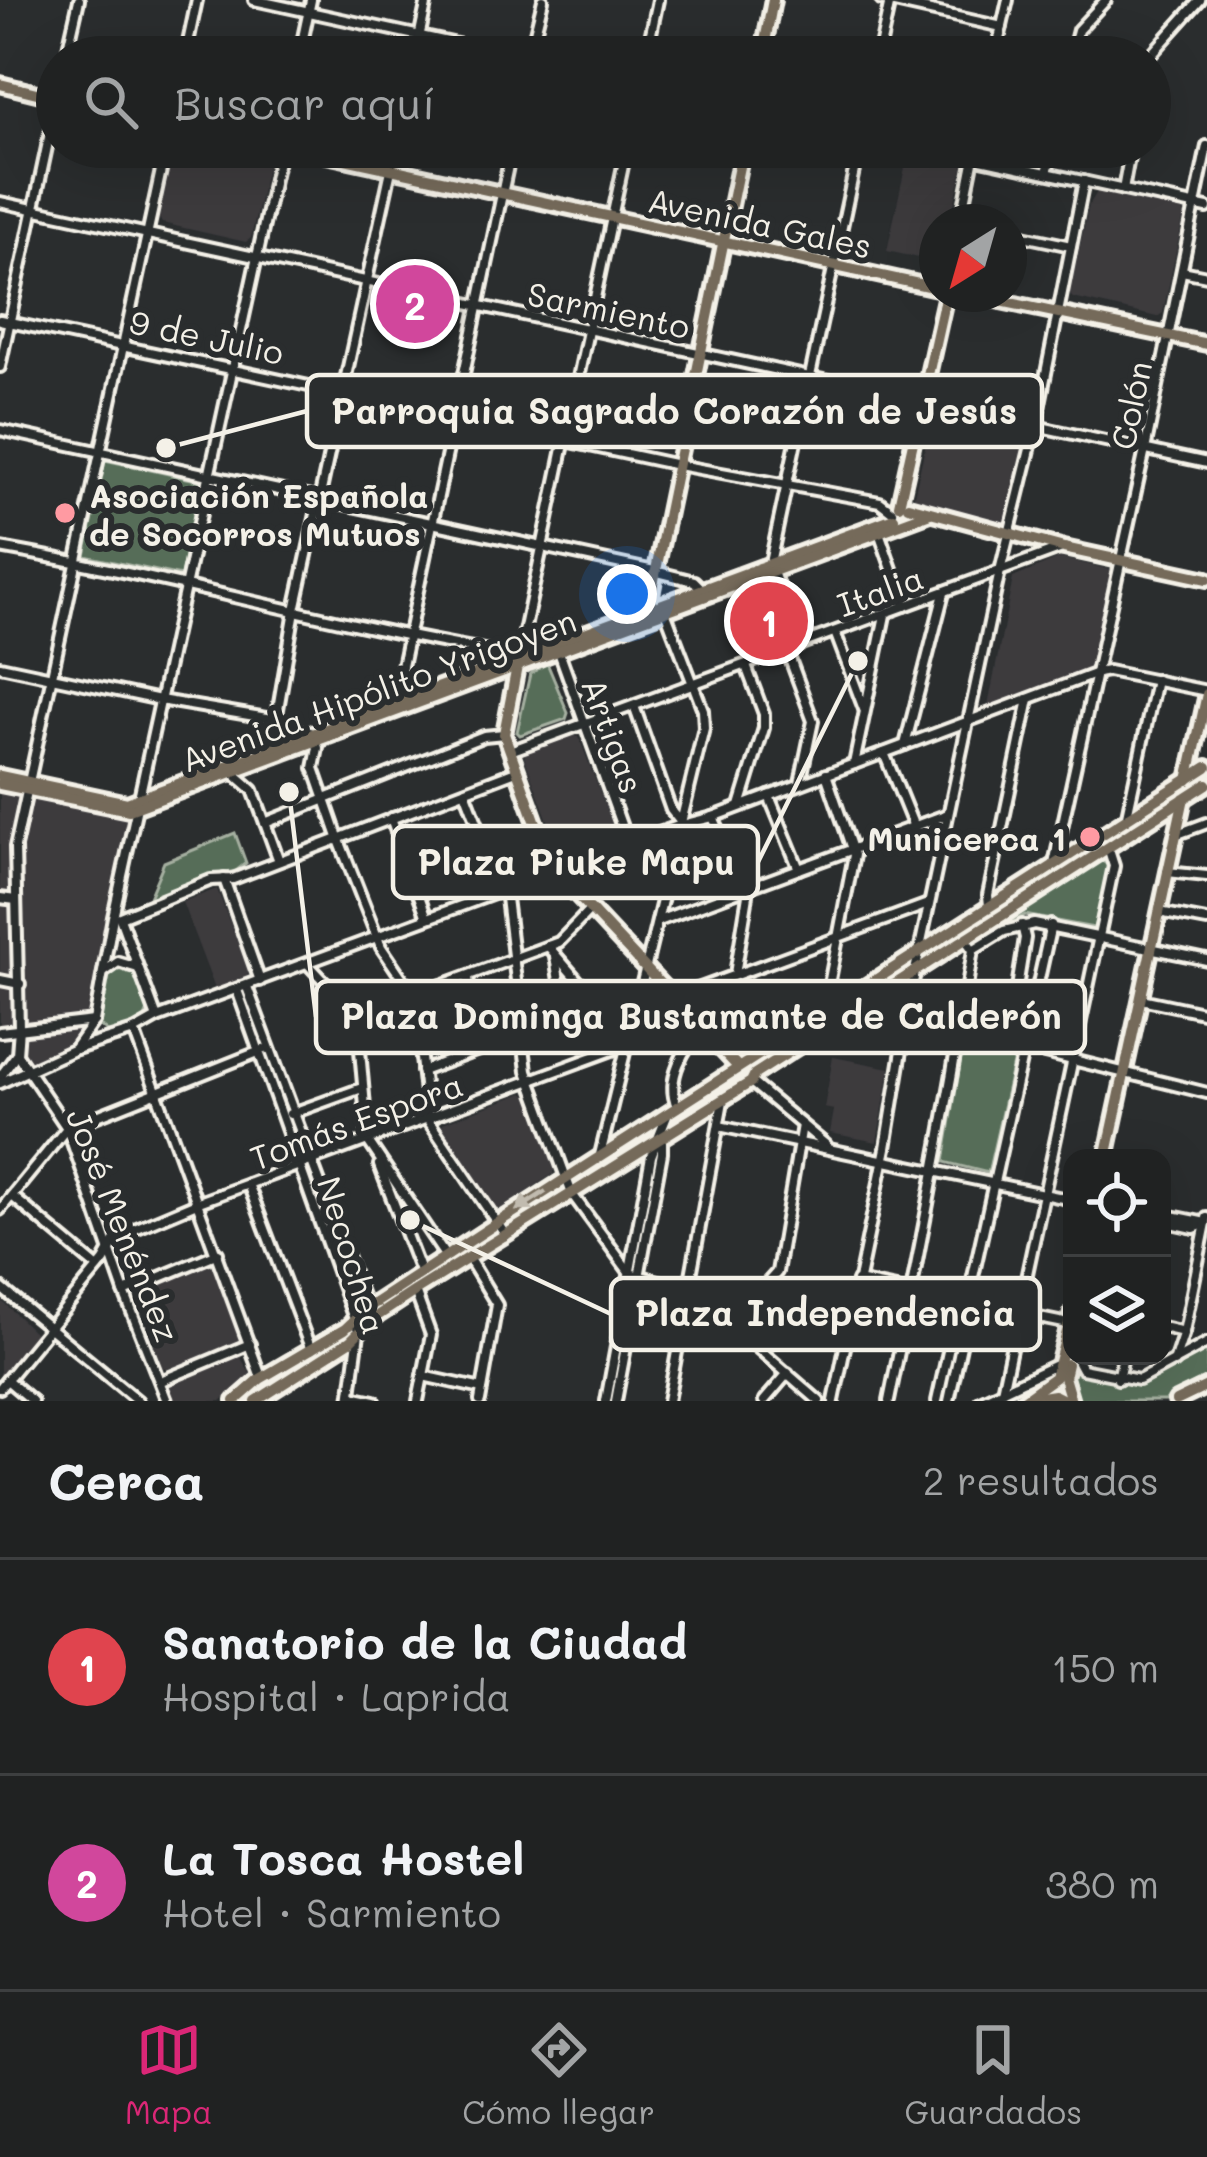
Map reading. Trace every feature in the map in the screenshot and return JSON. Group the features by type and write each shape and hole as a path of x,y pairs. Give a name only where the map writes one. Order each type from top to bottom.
{"main road":[{"path":"766,36 773,0"},
{"path":"0,84 36,93"},
{"name":"Avenida Gales","path":"386,168 919,284"},
{"path":"647,613 739,168"},
{"path":"1027,307 1207,344"},
{"path":"942,312 901,514 930,513 1207,579"},
{"name":"Avenida Hipólito Yrigoyen","path":"0,780 140,802 704,592 879,532 901,514"},
{"name":"Avenida Hipólito Yrigoyen","path":"771,568 901,514"},
{"name":"Avenida Hipólito Yrigoyen","path":"647,613 665,611 704,592"},
{"path":"518,661 504,734 556,871 739,1067"},
{"path":"1108,1149 1207,693"},
{"path":"449,1263 469,1259 506,1237 750,1080 920,952 1207,767"},
{"path":"235,1401 264,1390 449,1263 497,1223 739,1067 969,945 1053,883 1207,784"},
{"path":"1160,814 1172,818 1175,830"},
{"path":"739,1067 736,1079 750,1080"},
{"path":"369,1315 415,1291 424,1279"},
{"path":"264,1390 311,1350 357,1327"},
{"path":"1024,1401 1050,1383 1063,1355"},
{"path":"1024,1401 1043,1395 1068,1401 1066,1365"},
{"path":"1176,1401 1207,1386"}],"street":[{"path":"71,36 79,0"},
{"path":"189,36 197,0"},
{"path":"254,0 419,36 427,0"},
{"path":"303,36 311,0"},
{"path":"534,36 543,0"},
{"path":"650,36 658,0"},
{"path":"1000,36 1012,0"},
{"path":"1076,36 1106,0"},
{"path":"1168,36 1200,0"},
{"path":"881,36 887,1 1002,27"},
{"name":"Colón","path":"1053,883 1207,146"},
{"path":"0,367 5,321 42,168"},
{"path":"0,1080 17,1054 19,1028 15,848 161,168"},
{"path":"73,1050 94,1022 119,914 160,700 276,168"},
{"path":"395,707 508,168"},
{"path":"0,548 187,585 518,661 623,168"},
{"path":"799,646 771,568 854,168"},
{"path":"965,204 972,168"},
{"path":"1030,168 1207,208"},
{"path":"1047,173 1048,168"},
{"path":"1124,190 1128,168"},
{"path":"272,753 273,719 295,610 391,169"},
{"path":"834,1401 884,1158 915,971 1035,429 1084,182"},
{"name":"Sarmiento","path":"0,202 1207,464"},
{"path":"1027,237 1071,246"},
{"path":"1182,272 1207,276"},
{"name":"9 de Julio","path":"5,321 678,465 880,502 901,514"},
{"path":"0,430 654,571 694,581 704,592"},
{"path":"879,532 905,606"},
{"name":"Italia","path":"510,751 1064,548"},
{"path":"905,745 945,592"},
{"path":"600,1156 704,728 694,683 665,611"},
{"path":"854,764 886,613"},
{"path":"835,632 864,709"},
{"name":"Artigas","path":"558,646 628,844"},
{"path":"788,651 812,721 800,783"},
{"path":"740,807 764,728 764,714 746,665"},
{"path":"0,666 273,719 315,736 314,768 339,840 377,937 415,996 428,1120 506,1237"},
{"path":"0,1080 679,823 713,817 1097,673 1156,680 1207,693"},
{"path":"1126,820 1156,680"},
{"path":"989,908 1029,699"},
{"path":"634,706 679,823"},
{"path":"265,824 325,802 330,794 484,736 504,734"},
{"path":"884,753 914,827"},
{"path":"230,768 253,790 279,861"},
{"path":"119,914 339,840 516,771"},
{"path":"826,774 854,849 826,1020"},
{"path":"465,791 502,890 517,958 530,1082 572,1194 634,1276 692,1290 819,1401"},
{"path":"769,796 799,869"},
{"path":"657,921 949,814"},
{"path":"713,817 746,888 747,911 735,975"},
{"path":"391,818 427,919"},
{"path":"1175,830 1207,823"},
{"path":"410,869 483,841"},
{"path":"1002,1390 1114,866 1108,847"},
{"path":"1166,872 1207,876"},
{"path":"224,879 260,981"},
{"path":"0,898 16,900"},
{"path":"673,998 930,903"},
{"path":"357,1016 551,950 590,910"},
{"path":"1159,912 1207,921"},
{"path":"119,914 157,1018"},
{"path":"1008,1045 1025,938 1022,926"},
{"path":"889,1401 936,1171 969,945 1022,926 1051,926 1207,960"},
{"path":"938,1401 994,1184 1051,926"},
{"path":"551,950 598,1005"},
{"path":"551,950 566,1018"},
{"path":"103,974 118,962 139,969"},
{"path":"308,964 357,1016 368,1142 424,1279"},
{"path":"468,976 475,1051"},
{"path":"0,980 20,985"},
{"name":"Necochea","path":"242,989 289,1114 357,1327 351,1398"},
{"path":"422,1070 598,1005 611,992 637,1002"},
{"path":"1141,999 1207,1013"},
{"path":"0,1032 94,1022"},
{"path":"94,1022 104,1034 118,1038"},
{"path":"606,1401 683,1048 703,1028"},
{"path":"134,1031 154,1094 200,1202 264,1390"},
{"path":"905,1032 1023,1048 1207,1093"},
{"name":"Tomás Espora","path":"109,1248 118,1236 200,1202 626,1045"},
{"path":"0,1210 67,1129 264,1050"},
{"name":"José Menéndez","path":"17,1054 67,1129 167,1401"},
{"path":"750,1080 827,1146"},
{"path":"289,1114 362,1088"},
{"path":"668,1401 724,1096"},
{"path":"731,1324 778,1272 802,1125"},
{"path":"718,1126 1063,1197"},
{"path":"368,1142 449,1263"},
{"name":"Necochea","path":"306,1164 369,1315"},
{"path":"248,1184 311,1350"},
{"path":"12,1196 98,1268"},
{"path":"1171,1220 1194,1228 1206,1221"},
{"path":"1174,1363 1206,1221"},
{"path":"32,1401 3,1384 98,1268 109,1248"},
{"path":"124,1292 218,1253"},
{"path":"469,1259 497,1305 479,1401"},
{"path":"616,1401 634,1276"},
{"path":"857,1281 1063,1323"},
{"path":"0,1287 132,1399"},
{"path":"415,1291 431,1335 418,1401"},
{"path":"949,1401 965,1303"},
{"path":"760,1348 792,1312"},
{"path":"1171,1329 1184,1333"},
{"path":"1079,1365 1082,1370 1118,1378 1147,1378 1207,1343"},
{"path":"160,1381 250,1344"},
{"path":"980,1401 1061,1363"},
{"path":"1118,1378 1121,1365"},
{"path":"764,1401 788,1373"},
{"path":"423,1376 482,1389"},
{"path":"351,1398 375,1401"}],"shaded area":[{"path":"170,168 267,168 251,238 246,242 162,223 159,218"},
{"path":"905,168 963,168 954,204 919,204 919,258 887,251"},
{"path":"1099,189 1185,210 1163,313 1157,317 1069,294 1089,205"},
{"path":"932,417 1022,433 1025,439 1007,518 1001,525 928,509 913,500"},
{"path":"1060,558 1112,570 1090,671 988,706 1013,578"},
{"path":"572,735 579,737 616,834 613,840 567,857 561,855 524,757 526,752"},
{"path":"0,784 138,807 94,1021 84,1040 28,1072 20,1062 19,1029 0,1032"},
{"path":"217,889 249,972 215,989 182,902"},
{"path":"833,1057 890,1068 877,1142 830,1133 834,1110 824,1108"},
{"path":"523,1093 555,1169 496,1208 441,1128 443,1123"},
{"path":"207,1264 239,1338 236,1344 168,1369 162,1367 139,1289"},
{"path":"0,1299 36,1334 0,1378"},
{"path":"240,1356 251,1375 221,1401 172,1401 171,1382"}],"green space":[{"path":"105,460 201,481 181,576 85,556"},
{"path":"547,663 568,713 566,719 520,735 530,674"},
{"path":"235,833 246,863 236,871 203,877 148,900 164,862"},
{"path":"1100,859 1109,866 1094,928 1025,915 981,939 981,933"},
{"path":"118,965 136,971 149,1008 143,1022 110,1034 98,1018 107,973"},
{"path":"969,1043 1015,1054 988,1173 944,1162 963,1046"},
{"path":"1207,1349 1207,1381 1165,1401 1079,1401 1069,1383 1068,1368 1140,1383"}],"place":[{"name":"La Tosca Hostel","path":"415,304"},
{"name":"Parroquia Sagrado Corazón de Jesús","path":"166,448"},
{"name":"Asociación Española de Socorros Mutuos","path":"65,513"},
{"name":"Sanatorio de la Ciudad","path":"769,621"},
{"name":"Plaza Piuke Mapu","path":"858,661"},
{"name":"Plaza Dominga Bustamante de Calderón","path":"289,792"},
{"name":"Municerca 1","path":"1090,837"},
{"name":"Plaza Independencia","path":"410,1220"}]}
